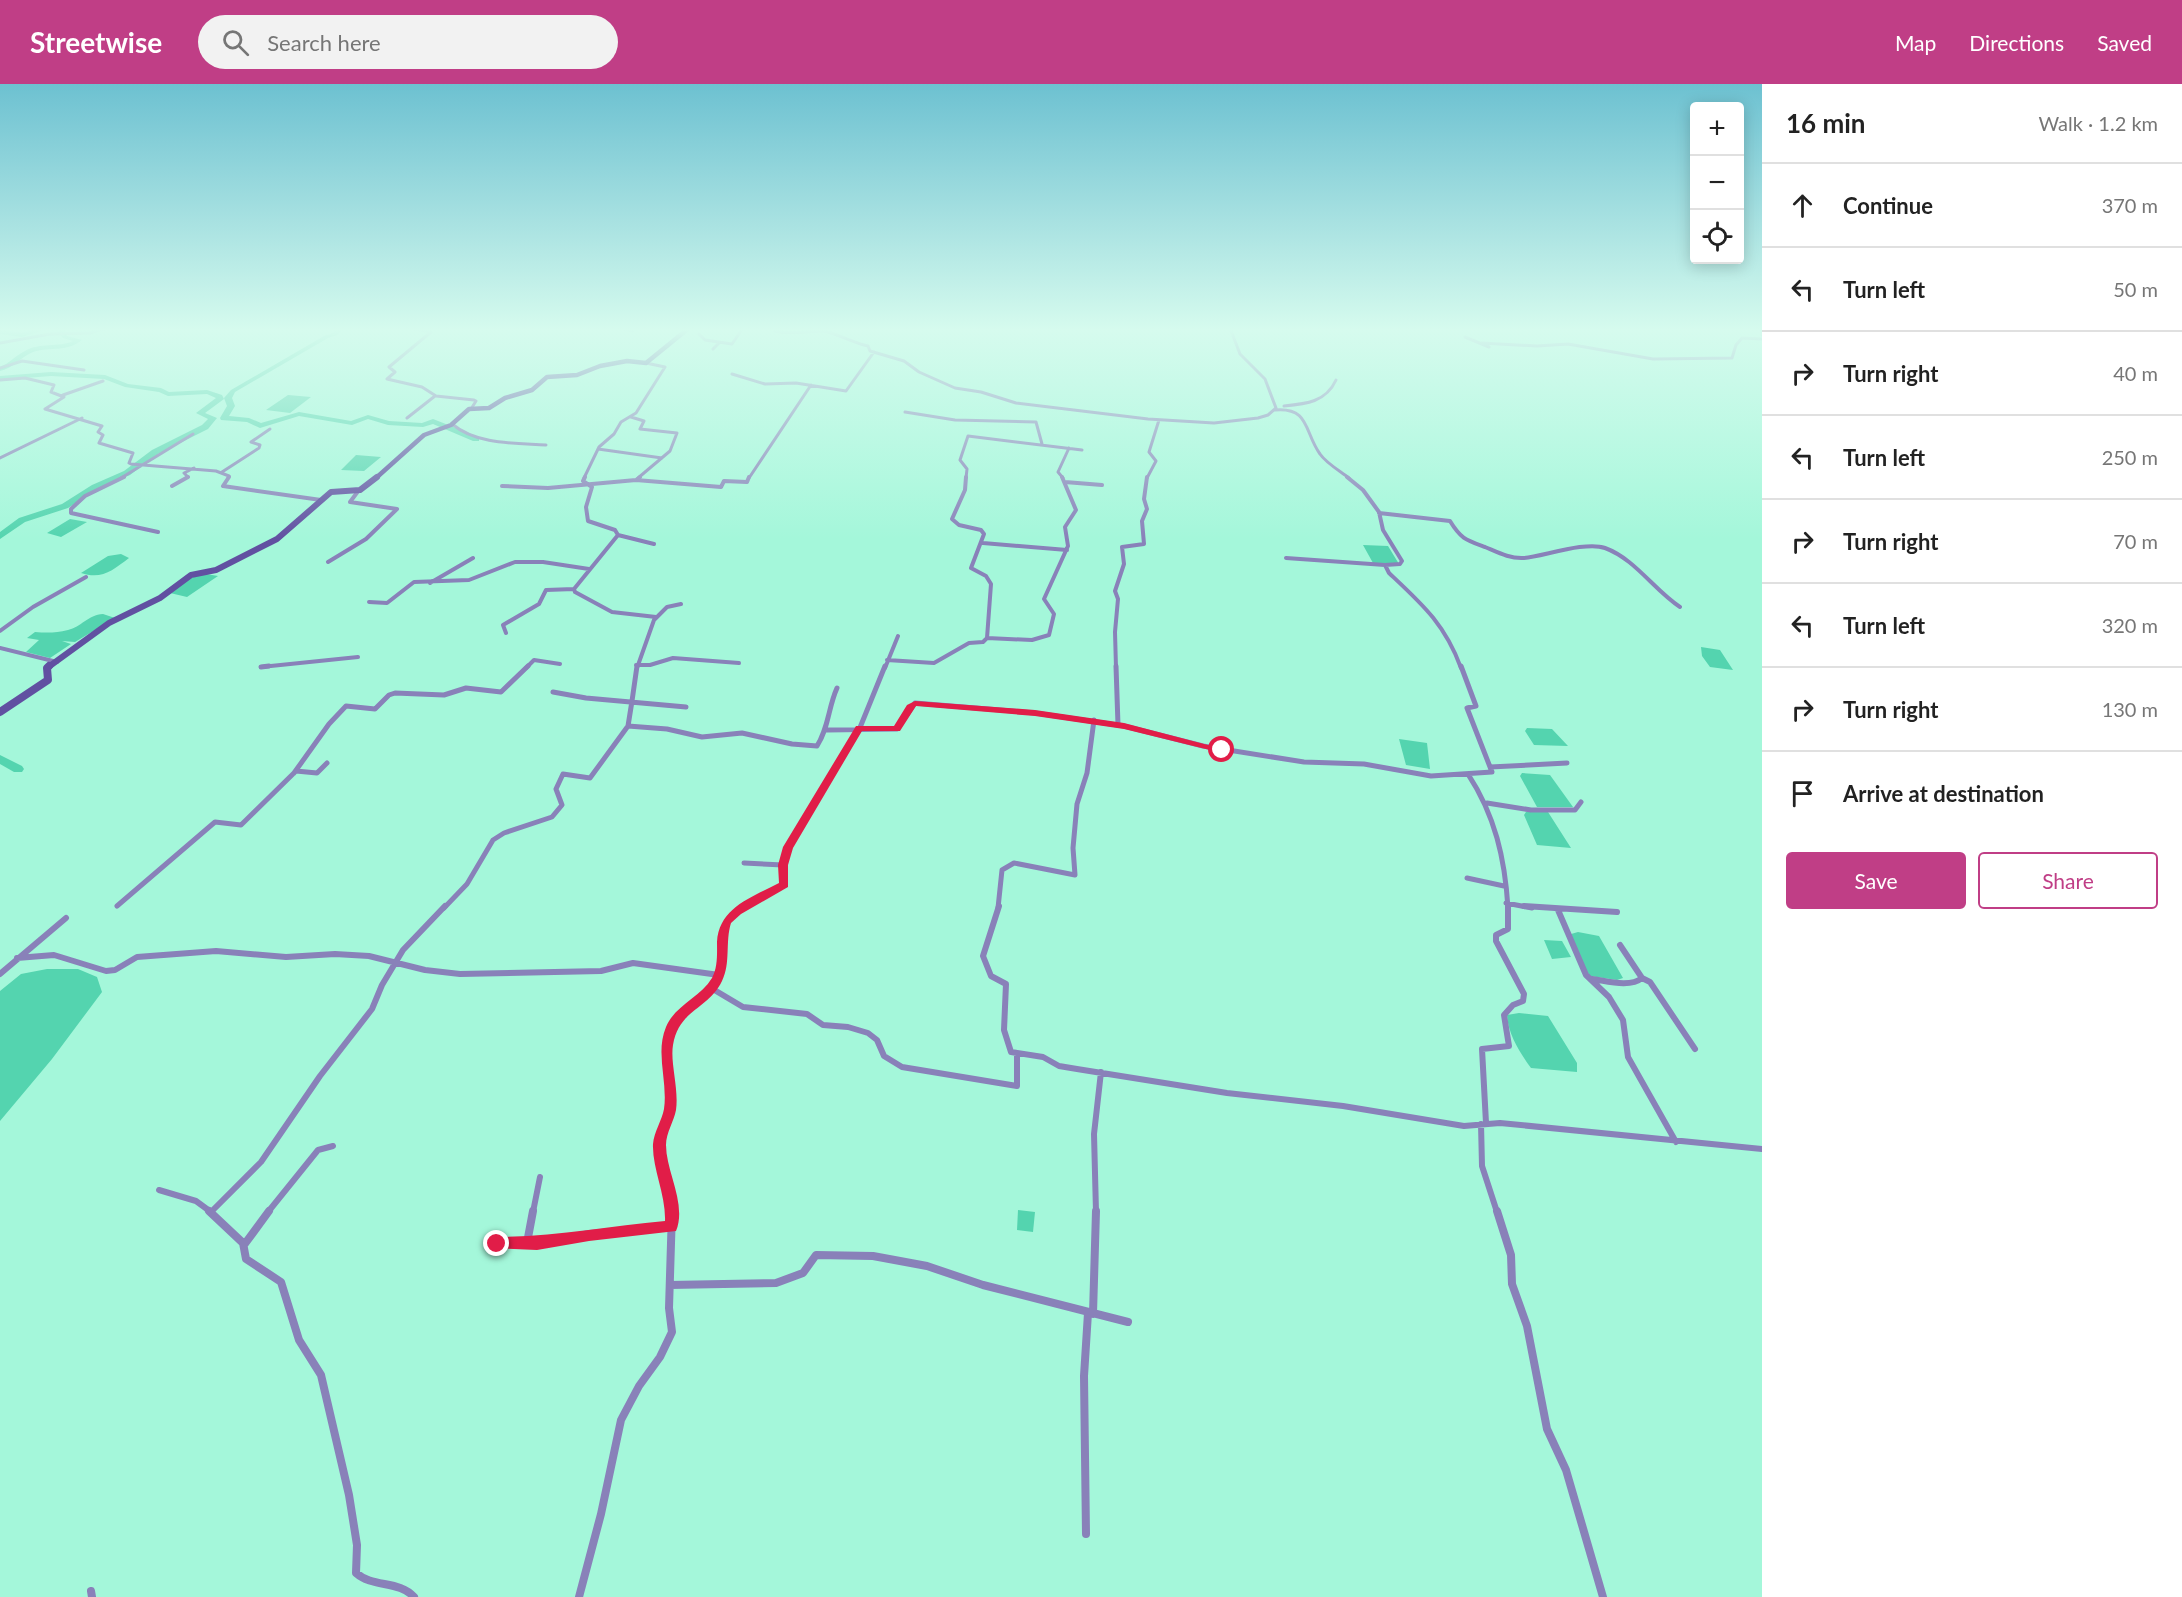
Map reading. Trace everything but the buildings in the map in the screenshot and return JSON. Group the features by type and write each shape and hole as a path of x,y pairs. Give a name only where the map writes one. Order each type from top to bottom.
{"street":[{"path":"63,399 45,410 82,418 103,426 98,431 103,434 99,443 132,452 134,454 129,463 222,472 229,476 223,486 321,500"},
{"path":"407,418 432,399"},
{"path":"328,562 366,539 397,508 350,502 359,490 396,462 424,435 449,425 471,409 476,401 460,399"},
{"path":"471,409 489,408 504,399"},
{"path":"647,399 631,417 621,422 614,434 598,449 584,478 586,484 592,487 586,507 589,522 615,530 618,535 627,540 654,544"},
{"path":"502,486 548,488 636,480 721,487 724,481 747,482 759,458 771,446 778,431 801,399"},
{"path":"998,399 1159,420 1227,423 1258,418 1275,409 1323,399"},
{"path":"1272,399 1275,409"},
{"path":"1275,409 1297,412 1312,434 1320,454 1363,490 1379,513 1383,530 1402,561 1400,564 1385,565 1286,558"},
{"path":"905,412 955,420 1036,422 1042,444"},
{"path":"631,417 644,421 640,429 677,433 670,451 636,480"},
{"path":"0,458 82,418"},
{"path":"1118,725 1116,588 1124,564 1122,547 1144,544 1142,521 1147,508 1144,499 1146,479 1156,461 1149,452 1154,444 1153,435 1159,420"},
{"path":"449,425 472,436 546,445"},
{"path":"222,472 259,447 251,442 270,429"},
{"path":"158,532 70,513 76,502 142,466 162,451 193,434"},
{"path":"887,660 934,663 956,649 969,643 983,642 987,638 991,584 986,576 971,568 985,536 981,530 959,525 952,519 966,486 967,469 960,460 968,436 1082,450"},
{"path":"987,638 1024,640 1043,639 1049,635 1054,614 1044,599 1067,550 1069,542 1065,527 1075,513 1076,507 1058,472 1069,448"},
{"path":"598,449 662,458"},
{"path":"172,486 188,477 184,473 194,468"},
{"path":"1065,482 1102,485"},
{"path":"0,712 48,680 47,670 109,623 162,597 191,575 201,571 216,570 278,539 335,490 359,490"},
{"path":"1379,513 1450,521 1461,538 1509,557 1524,558 1555,550 1604,547 1638,569 1662,595 1680,608"},
{"path":"574,589 618,535"},
{"path":"982,543 1067,550"},
{"path":"430,584 473,558"},
{"path":"369,602 385,604 412,582 450,584 476,578 493,567 516,562 553,563 589,569"},
{"path":"827,730 897,729 910,706 915,703 1035,713 1094,721 1142,729 1203,746 1290,760 1358,763 1431,776 1492,772 1467,708 1476,705 1456,647 1428,610 1396,582 1385,565"},
{"path":"0,631 33,607 86,577"},
{"path":"507,633 503,625 539,604 546,590 554,588 574,589 575,592 612,612 656,617"},
{"path":"211,1212 261,1162 325,1069 372,1009 395,962 416,936 467,884 493,840 504,833 544,821 557,813 562,805 556,789 563,774 590,778 627,726 636,665 656,617 667,607 681,604"},
{"path":"579,1597 602,1514 621,1420 639,1386 660,1357 672,1332 670,1285 672,1209 659,1144 670,1099 668,1040 678,1016 711,988 719,975 723,932 727,921 737,911 785,885 783,865 797,831 860,728 898,636"},
{"path":"0,648 57,662"},
{"path":"261,667 358,657"},
{"path":"636,665 650,665 673,658 739,663"},
{"path":"117,906 215,822 241,825 294,772 329,724 346,706 375,709 389,694 395,693 444,696 466,688 501,692 534,660 560,664"},
{"path":"627,726 667,729 702,737 742,733 812,746 819,745 827,730 829,706 837,688"},
{"path":"553,692 597,701 632,701 686,707"},
{"path":"1094,721 1087,773 1077,804 1073,848 1075,875 1022,863 1014,863 1002,870 1002,889 997,916 983,956 991,976 1006,984 1004,1030 1011,1052 1043,1057 1059,1066 1227,1093 1379,1111 1464,1126 1484,1123 1762,1149"},
{"path":"294,772 301,770 318,772 327,763"},
{"path":"1490,767 1567,763"},
{"path":"1468,774 1487,803 1494,822 1508,929 1496,935 1496,941 1524,994 1523,1000 1507,1008 1504,1013 1509,1046 1482,1049 1484,1123 1482,1166 1511,1255 1512,1284 1527,1326 1547,1429 1566,1470 1604,1597"},
{"path":"1487,803 1531,810 1575,810 1581,802"},
{"path":"744,863 783,865"},
{"path":"1467,878 1504,886"},
{"path":"1506,903 1558,910 1617,912"},
{"path":"1558,910 1569,934 1574,955 1609,997 1623,1020 1628,1057 1676,1142"},
{"path":"0,974 66,918"},
{"path":"1620,945 1642,978 1650,982 1695,1049"},
{"path":"17,958 54,955 106,971 115,970 137,957 216,951 286,957 356,955 425,970 460,974 601,971 633,963 719,975"},
{"path":"1592,979 1617,983 1639,981 1642,978"},
{"path":"711,988 743,1006 807,1014 823,1025 868,1033 877,1040 884,1056 902,1067 1017,1086 1017,1053"},
{"path":"1086,1534 1083,1376 1091,1313 1097,1180 1094,1134 1098,1115 1101,1072"},
{"path":"244,1245 310,1159 323,1147 333,1146"},
{"path":"527,1243 540,1177"},
{"path":"159,1191 196,1201 211,1212 244,1245 246,1259 281,1282 299,1340 321,1375 349,1495 357,1545 356,1573 370,1581 404,1588 414,1597"},
{"path":"493,1248 500,1242 527,1243 672,1227"},
{"path":"670,1285 722,1287 779,1281 804,1273 816,1255 843,1254 927,1266 983,1285 1128,1322"}],"shaded area":[{"path":"283,399 309,399 290,413 266,410"},
{"path":"356,455 381,457 364,471 341,470"},
{"path":"70,519 87,522 61,537 47,533"},
{"path":"1363,545 1388,546 1399,564 1373,563"},
{"path":"121,554 129,558 107,573 88,575 81,573 108,556"},
{"path":"206,574 218,576 187,597 170,593 190,578"},
{"path":"103,614 115,618 75,642 62,641 71,644 50,658 26,652 39,640 27,638 35,632 68,630 93,616"},
{"path":"1701,647 1720,650 1733,670 1710,667 1702,656"},
{"path":"1527,728 1552,729 1568,746 1534,745 1525,731"},
{"path":"1399,739 1427,743 1430,769 1406,765"},
{"path":"1522,773 1550,775 1573,807 1537,807 1520,776"},
{"path":"1526,812 1548,812 1571,848 1537,845 1524,815"},
{"path":"1578,932 1599,936 1623,978 1617,980 1590,976 1576,956 1571,934"},
{"path":"1544,940 1562,941 1571,957 1552,959"},
{"path":"47,969 78,969 97,977 102,992 52,1059 0,1121 0,991 21,974"},
{"path":"1519,1013 1548,1016 1577,1063 1577,1072 1531,1068 1515,1043 1508,1022 1507,1015"},
{"path":"1018,1210 1035,1212 1033,1232 1017,1230"}],"waterway":[{"path":"0,536 22,520 65,506 95,487 127,473 155,452 205,427 213,418 200,413 220,399"},
{"path":"228,399 231,406 224,418 249,420 260,426 299,414 352,423 368,417 388,423 423,425 433,421 476,439"},
{"path":"0,759 18,769"}],"route":[{"path":"497,1244 508,1242 537,1244 589,1234 672,1227 672,1209 659,1144 670,1109 670,1077 666,1049 670,1029 678,1016 709,991 720,974 723,932 730,916 785,885 783,865 788,847 810,807 837,768 860,728 897,729 910,706 915,703 1035,713 1124,726 1222,750"}]}
